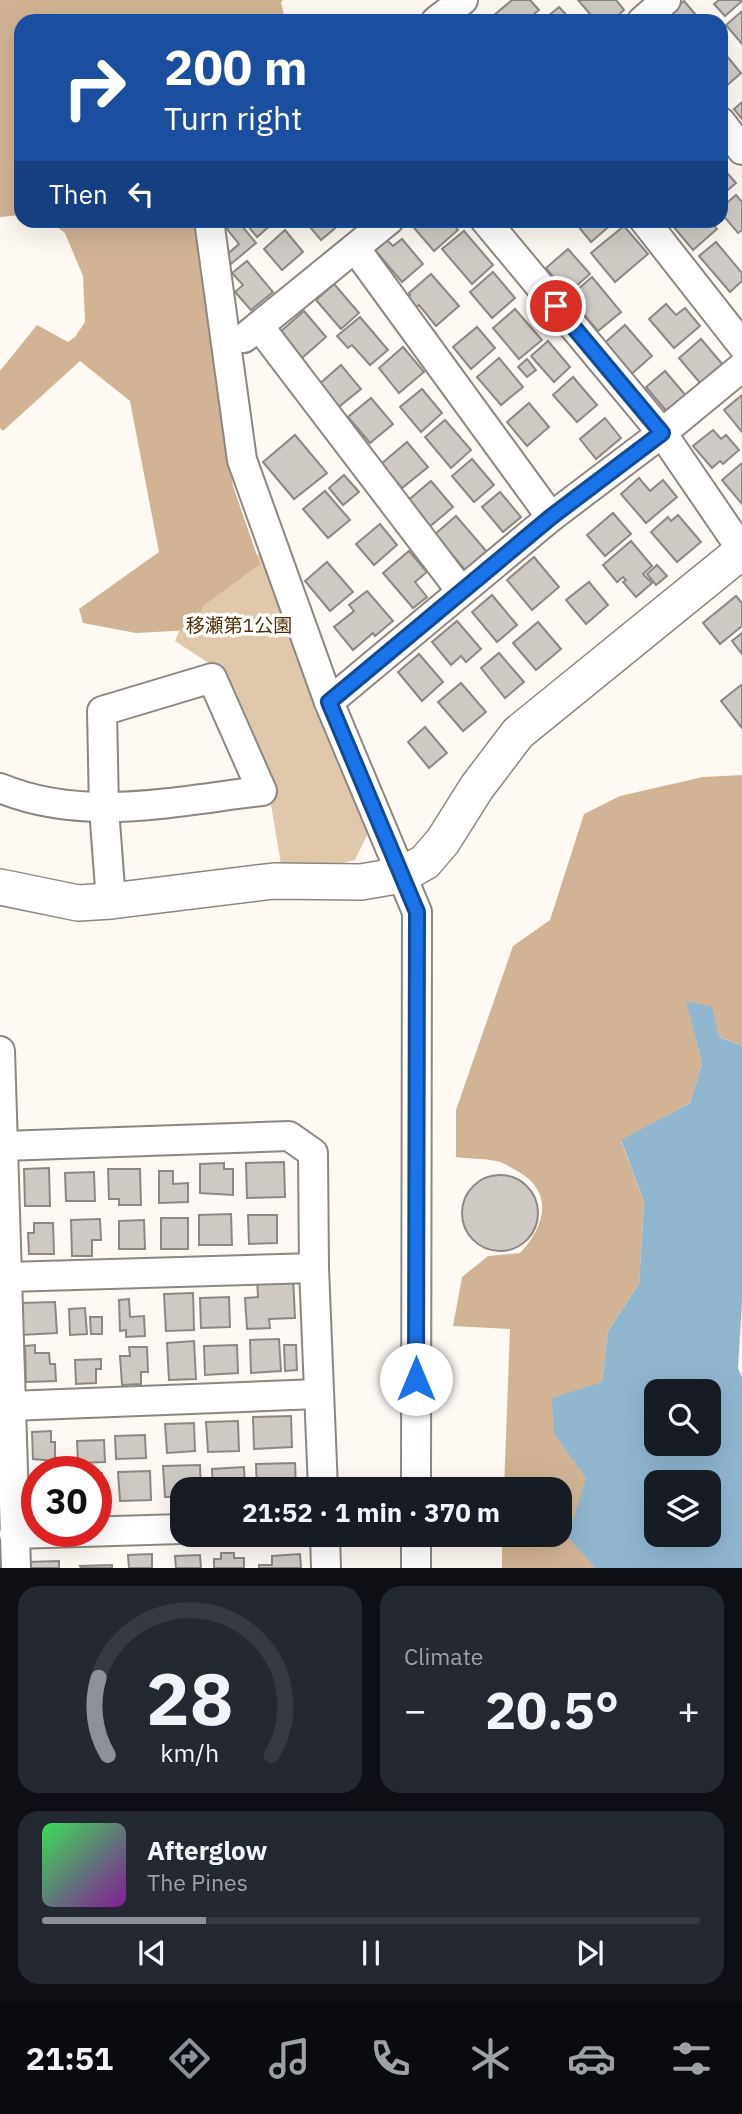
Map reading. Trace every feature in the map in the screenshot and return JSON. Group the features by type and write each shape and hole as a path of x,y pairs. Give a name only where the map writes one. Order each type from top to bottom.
{"street":[{"path":"445,14 463,0"},
{"path":"651,14 666,0"},
{"path":"728,131 742,150"},
{"path":"210,228 242,460 329,702 417,912 416,1477"},
{"path":"226,352 379,228"},
{"path":"0,887 78,903 274,881 361,882 402,875 425,862 434,851 518,733 742,551 662,433 492,228"},
{"path":"650,228 742,345"},
{"path":"355,248 551,517"},
{"path":"259,326 461,591"},
{"path":"329,702 551,517 662,433 742,367"},
{"path":"0,788 25,799 63,806 104,809 262,791 212,678 102,711 104,809 111,901"},
{"path":"0,1051 16,1568"},
{"path":"3,1146 289,1136 313,1153 314,1268 322,1477"},
{"path":"7,1278 314,1268"},
{"path":"10,1406 318,1394"},
{"path":"14,1534 170,1529"},
{"path":"325,1547 326,1568"},
{"path":"416,1547 416,1568"}],"green space":[{"name":"移瀬第1公園","path":"261,553 369,831 355,860 320,868 281,864 270,799 213,666 175,641 190,605 227,569"}],"shaded area":[{"path":"0,0 283,0 284,14 14,14 14,216 0,217"},
{"path":"58,228 194,228 233,486 260,564 204,605 192,630 136,633 83,623 79,609 159,552 130,401 80,361 3,431 0,428 0,371 37,325 68,342 85,322 83,276 65,233"},
{"path":"742,775 742,1046 719,1037 687,1002 702,1063 690,1103 621,1141 644,1202 639,1284 608,1331 602,1382 554,1434 587,1478 572,1527 572,1477 504,1477 510,1329 453,1326 462,1277 488,1256 520,1253 535,1233 542,1211 538,1190 519,1172 500,1162 456,1157 456,1110 513,946 550,920 584,814 620,796 703,777"},
{"path":"572,1541 595,1568 502,1568 502,1547 572,1547"}],"water":[{"path":"686,1001 712,1007 719,1037 742,1046 742,1303 738,1368 742,1377 742,1568 595,1568 572,1542 572,1524 586,1478 554,1434 552,1398 602,1382 608,1331 639,1284 644,1202 621,1140 690,1103 702,1063"}],"building":[{"path":"512,0 530,0 539,10 534,14 495,14"},
{"path":"578,0 616,0 624,10 620,14 590,14"},
{"path":"719,0 742,0 727,14 723,14 714,4"},
{"path":"684,1 695,14 668,14"},
{"path":"559,7 566,14 550,14"},
{"path":"742,11 742,44 728,27 728,23"},
{"path":"728,57 741,73 728,85"},
{"path":"742,102 742,119 734,109"},
{"path":"728,174 736,183 728,190"},
{"path":"736,195 742,202 742,230 738,233 728,221 728,202"},
{"path":"244,228 256,243 231,264 224,257 239,244 227,229"},
{"path":"250,228 267,228 257,237"},
{"path":"311,228 335,228 321,240"},
{"path":"414,228 456,228 458,230 434,251"},
{"path":"580,228 607,228 591,242"},
{"path":"622,228 626,228 648,254 615,282 591,253"},
{"path":"675,228 716,228 717,229 693,250"},
{"path":"285,230 303,252 282,270 264,249"},
{"path":"464,231 493,265 472,284 442,249"},
{"path":"402,239 423,264 402,282 375,250 387,240 393,246"},
{"path":"716,242 742,273 742,281 730,292 699,256"},
{"path":"568,249 590,274 567,294 546,268"},
{"path":"247,261 273,292 251,310 235,292 243,285 232,273"},
{"path":"493,272 515,298 492,318 470,292"},
{"path":"431,274 459,306 436,326 419,305 410,312 402,302"},
{"path":"592,277 621,312 598,331 569,297"},
{"path":"334,284 359,313 341,329 316,300"},
{"path":"666,304 676,315 685,308 700,326 674,348 649,319"},
{"path":"515,309 542,340 519,359 493,328"},
{"path":"304,311 326,337 302,358 280,332"},
{"path":"360,317 388,350 370,365 352,345 348,348 337,336"},
{"path":"625,325 652,356 628,377 601,346"},
{"path":"477,327 495,348 471,369 453,347"},
{"path":"701,339 723,365 701,384 679,358"},
{"path":"548,341 570,367 554,382 531,356"},
{"path":"403,347 424,372 399,393 379,368"},
{"path":"499,358 523,387 501,405 477,377"},
{"path":"527,359 536,370 527,377 518,367"},
{"path":"341,365 361,389 336,409 317,386"},
{"path":"665,371 687,397 668,413 646,387"},
{"path":"573,377 597,405 577,422 553,395"},
{"path":"422,389 442,413 421,432 400,407"},
{"path":"742,395 742,432 724,410"},
{"path":"371,398 393,424 370,443 348,417"},
{"path":"529,403 549,427 527,446 507,422"},
{"path":"605,418 621,438 596,459 580,439"},
{"path":"445,420 471,450 451,468 425,437"},
{"path":"713,430 721,439 726,435 739,450 723,464 720,461 712,468 693,446"},
{"path":"295,435 327,473 294,499 263,462"},
{"path":"407,442 428,467 402,488 381,464"},
{"path":"472,459 494,485 474,502 452,476"},
{"path":"742,463 742,504 722,480"},
{"path":"344,475 359,492 343,505 329,488"},
{"path":"639,478 650,491 663,480 677,497 646,523 621,494"},
{"path":"431,481 453,507 428,528 406,502"},
{"path":"325,491 350,520 328,538 303,509"},
{"path":"500,492 521,517 503,532 482,507"},
{"path":"613,513 631,534 605,556 587,535"},
{"path":"678,515 701,542 677,562 651,532 668,517 671,521"},
{"path":"456,516 487,552 465,570 435,534"},
{"path":"380,524 397,545 374,565 356,544"},
{"path":"631,541 652,566 643,574 652,583 636,597 623,582 626,580 623,577 617,582 603,565"},
{"path":"409,551 427,572 415,582 427,597 413,608 383,573"},
{"path":"534,557 559,587 532,610 507,580"},
{"path":"327,562 353,592 330,611 305,581"},
{"path":"657,565 667,576 656,585 647,574"},
{"path":"589,582 608,605 586,624 566,600"},
{"path":"367,591 393,621 353,650 334,627 354,611 349,605"},
{"path":"492,595 517,625 497,642 472,612"},
{"path":"736,596 742,603 742,626 720,644 703,623"},
{"path":"457,621 481,649 466,662 461,656 451,665 432,642"},
{"path":"538,622 561,649 536,670 513,643"},
{"path":"742,633 742,654 732,641"},
{"path":"499,653 524,682 505,698 481,668"},
{"path":"419,654 443,682 422,701 398,672"},
{"path":"461,683 486,712 463,731 438,702"},
{"path":"742,686 742,728 721,701"},
{"path":"425,727 447,753 429,768 408,742"},
{"path":"284,1162 285,1197 247,1198 246,1163"},
{"path":"224,1163 224,1169 233,1169 233,1195 200,1193 200,1164"},
{"path":"49,1168 50,1206 25,1206 24,1169"},
{"path":"108,1169 140,1169 141,1205 119,1205 119,1199 109,1199"},
{"path":"159,1171 173,1171 173,1184 188,1183 188,1202 159,1203"},
{"path":"94,1172 95,1201 66,1201 65,1173"},
{"path":"500,1175 515,1178 527,1186 535,1198 538,1213 535,1228 527,1240 515,1248 500,1251 485,1248 473,1240 465,1228 462,1213 465,1198 473,1186 485,1178"},
{"path":"231,1214 232,1245 199,1245 199,1215"},
{"path":"248,1215 277,1215 277,1243 249,1244"},
{"path":"161,1218 188,1218 188,1249 161,1249"},
{"path":"100,1219 101,1240 92,1240 92,1256 72,1256 71,1220"},
{"path":"144,1220 145,1249 119,1249 119,1221"},
{"path":"34,1223 53,1223 54,1254 29,1254 28,1233 34,1233"},
{"path":"293,1276 295,1318 269,1319 270,1328 247,1329 245,1298 258,1297 257,1278"},
{"path":"193,1293 194,1330 166,1331 164,1294"},
{"path":"229,1297 230,1327 201,1328 200,1298"},
{"path":"129,1299 130,1317 144,1316 145,1336 126,1337 126,1330 120,1331 119,1300"},
{"path":"55,1302 57,1333 21,1335 20,1303"},
{"path":"85,1308 87,1334 70,1335 69,1309"},
{"path":"90,1317 102,1317 102,1334 91,1334"},
{"path":"279,1339 281,1371 251,1373 250,1340"},
{"path":"194,1341 196,1379 169,1380 167,1343"},
{"path":"35,1345 35,1353 49,1353 50,1364 55,1364 56,1381 26,1382 25,1346"},
{"path":"237,1345 238,1373 205,1375 204,1346"},
{"path":"284,1345 296,1345 297,1370 285,1371"},
{"path":"129,1347 147,1347 148,1372 141,1372 141,1384 122,1385 120,1356 130,1356"},
{"path":"101,1359 101,1369 96,1369 96,1383 76,1384 75,1360"},
{"path":"291,1416 292,1447 254,1449 253,1417"},
{"path":"238,1421 239,1451 208,1452 206,1422"},
{"path":"194,1423 195,1451 167,1453 165,1424"},
{"path":"51,1431 51,1442 55,1442 55,1456 33,1456 32,1432"},
{"path":"145,1435 146,1458 116,1459 115,1436"},
{"path":"104,1440 105,1456 78,1456 77,1441"},
{"path":"295,1463 296,1477 257,1477 256,1464"},
{"path":"200,1465 200,1477 170,1477 170,1497 165,1497 163,1466"},
{"path":"244,1467 244,1477 212,1477 212,1469"},
{"path":"150,1471 151,1500 120,1501 118,1472"},
{"path":"221,1553 234,1553 234,1558 244,1558 244,1568 214,1568 214,1559 221,1559"},
{"path":"152,1554 152,1568 129,1568 128,1555"},
{"path":"300,1554 301,1568 259,1568 259,1565 272,1565 272,1556"},
{"path":"200,1555 201,1568 176,1568 175,1556"},
{"path":"59,1561 59,1568 30,1568 29,1562"},
{"path":"112,1565 112,1568 80,1566"}],"route":[{"path":"416,1379 417,912 329,702 551,517 662,433 556,306"}]}
